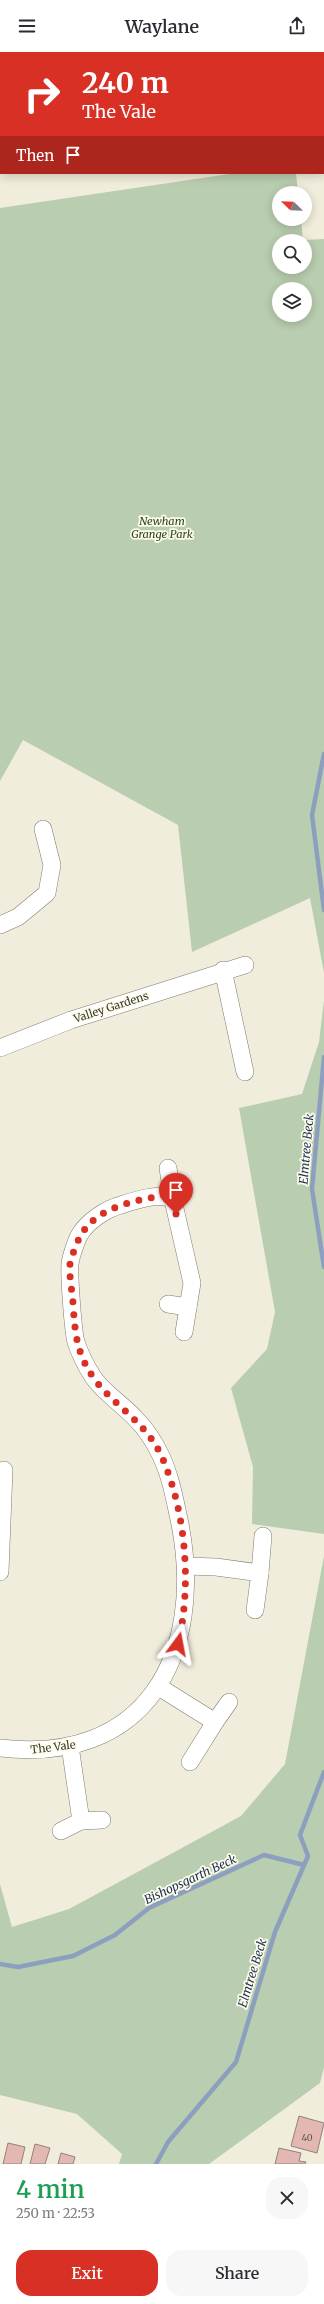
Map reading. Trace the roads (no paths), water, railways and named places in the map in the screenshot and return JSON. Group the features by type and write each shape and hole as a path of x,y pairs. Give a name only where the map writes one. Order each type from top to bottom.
{"street":[{"path":"0,925 18,917 47,893 52,865 42,829"},
{"name":"Valley Gardens","path":"0,1048 71,1020 223,970 245,965"},
{"path":"223,970 245,1072"},
{"path":"168,1168 173,1200 192,1283 184,1332"},
{"name":"The Vale","path":"0,1748 21,1750 70,1746 91,1740 121,1725 147,1702 159,1687 178,1644 183,1622 186,1594 186,1566 177,1507 161,1456 136,1418 94,1378 75,1340 70,1263 80,1234 98,1216 119,1205 145,1199 165,1195 173,1200"},
{"path":"168,1304 188,1307"},
{"path":"0,1572 4,1470"},
{"path":"255,1610 263,1536"},
{"path":"186,1566 216,1567 260,1573"},
{"path":"159,1687 215,1722"},
{"path":"190,1762 229,1702"},
{"path":"70,1746 81,1821"},
{"path":"61,1831 81,1821 102,1820"}],"waterway":[{"name":"Elmtree Beck","path":"324,754 312,815 324,910"},
{"name":"Elmtree Beck","path":"324,1057 312,1189 324,1267"},
{"name":"Elmtree Beck","path":"156,2164 168,2142 236,2062 275,1932 308,1856 300,1835 324,1772"},
{"name":"Bishopsgarth Beck","path":"0,1964 18,1967 73,1956 115,1935 149,1908 264,1855 304,1865"}],"park label":[{"name":"Newham Grange Park","path":"162,527"}]}
